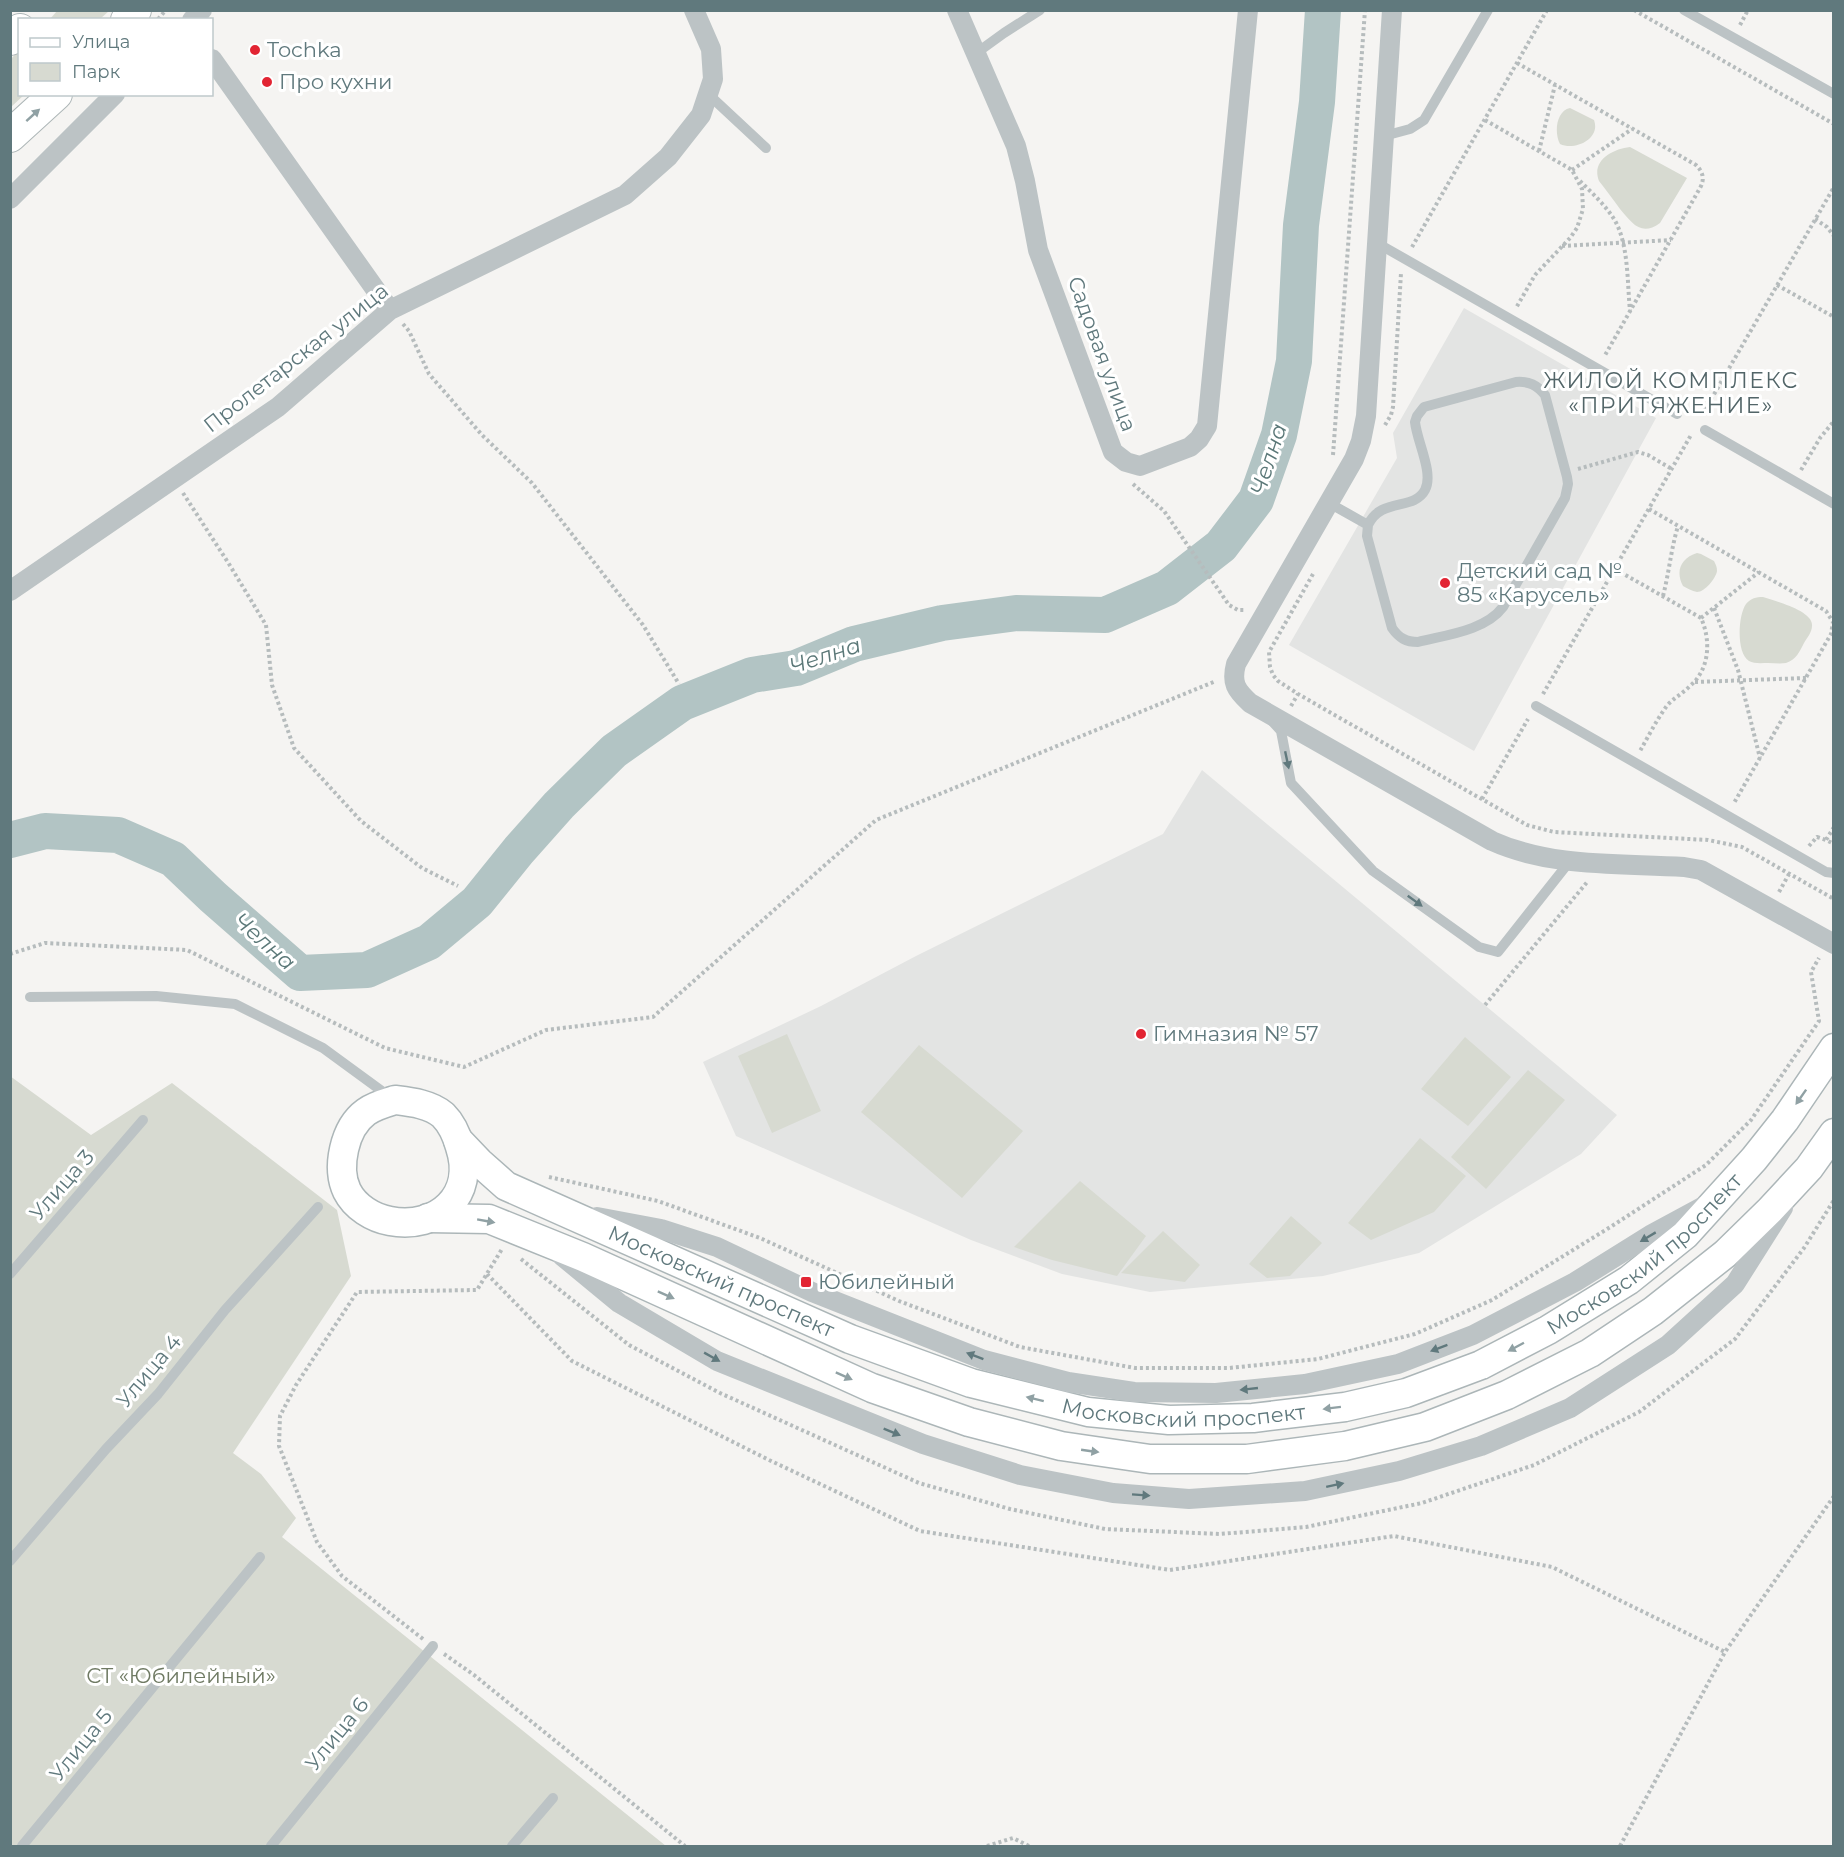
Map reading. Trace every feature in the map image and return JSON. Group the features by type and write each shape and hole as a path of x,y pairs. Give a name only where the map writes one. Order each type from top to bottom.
{"main road":[{"path":"10,136 54,96"},
{"name":"Московский проспект","path":"458,1140 506,1186 850,1340 970,1383 1088,1412 1169,1420 1253,1419 1345,1407 1406,1393 1481,1365 1548,1330 1629,1280 1685,1235 1754,1159 1785,1120 1833,1048"},
{"name":"Московский проспект","path":"395,1100 429,1107 443,1115 458,1140 464,1157 463,1182 457,1197 443,1212 428,1218 413,1222 378,1219 362,1209 349,1196 342,1180 341,1159 346,1141 364,1113 380,1105 395,1100"},
{"name":"Московский проспект","path":"428,1218 489,1219 506,1241 543,1241 872,1388 969,1422 1060,1446 1150,1459 1246,1459 1345,1446 1425,1427 1507,1395 1590,1353 1653,1311 1725,1254 1809,1168 1833,1133"}],"street":[{"name":"Пролетарская улица","path":"10,591 278,407 390,310 625,195 668,157 701,115 712,79 711,49 694,10"},
{"name":"Садовая улица","path":"957,10 1016,146 1038,250 1113,452 1126,462 1140,466 1190,447 1199,439 1207,426 1248,10"},
{"path":"1392,10 1364,425 1354,459 1236,664 1235,683 1239,693 1250,703 1492,841 1552,860 1684,867 1701,870 1831,942"},
{"path":"213,59 390,310"},
{"path":"10,199 113,96"},
{"path":"543,1241 619,1303 717,1361 812,1401 923,1444 1020,1475 1113,1493 1189,1498 1305,1491 1399,1471 1481,1446 1570,1407 1668,1346 1735,1284 1809,1168"}],"lane":[{"path":"975,54 1040,10"},
{"path":"1384,136 1416,127 1424,120 1488,10"},
{"path":"1684,10 1833,94"},
{"path":"708,94 766,148"},
{"path":"1377,243 1677,414"},
{"path":"1516,382 1530,383 1545,395 1566,472 1568,484 1565,498 1498,613 1481,625 1418,642 1402,639 1392,628 1367,536 1368,525 1374,514 1381,509 1416,500 1426,489 1427,472 1415,422 1420,410 1424,407 1516,382"},
{"path":"1705,430 1833,504"},
{"path":"1329,503 1368,525"},
{"path":"1536,706 1826,872 1833,873"},
{"path":"1262,710 1281,731 1291,783 1373,871 1479,947 1498,952 1570,861"},
{"path":"30,997 156,996 235,1004 322,1048 395,1100"},
{"name":"Улица 3","path":"10,1274 143,1120"},
{"name":"Улица 4","path":"10,1562 106,1449 158,1394 225,1310 318,1207"},
{"name":"Улица 5","path":"22,1846 260,1557"},
{"name":"Улица 6","path":"271,1846 433,1646"},
{"path":"512,1846 553,1798"}],"path":[{"path":"1332,461 1365,10"},
{"path":"1382,430 1392,412 1402,267 1405,259 1547,10"},
{"path":"1634,10 1833,124"},
{"path":"1517,63 1696,165 1702,174 1703,184 1597,368"},
{"path":"1539,151 1555,84"},
{"path":"1485,120 1572,170 1611,214 1624,242 1630,311"},
{"path":"1572,170 1632,129"},
{"path":"1510,319 1535,275 1570,238 1581,219 1583,199 1578,178"},
{"path":"1701,418 1833,187"},
{"path":"1815,219 1827,227 1833,236"},
{"path":"1562,246 1671,240"},
{"path":"1777,285 1833,317"},
{"path":"390,310 409,331 429,374 482,435 532,483 643,626 679,684"},
{"path":"1795,481 1820,438 1833,421"},
{"path":"1482,799 1692,434"},
{"path":"1566,472 1638,452 1672,469"},
{"path":"175,479 266,625 272,685 294,748 361,821 422,868 458,886"},
{"path":"1649,509 1826,610 1832,618 1833,630 1727,815"},
{"path":"1164,511 1229,604 1241,610 1249,607"},
{"path":"1663,596 1678,526"},
{"path":"1615,569 1701,618 1707,635 1708,646 1702,672 1695,682 1667,706 1634,762"},
{"path":"1314,572 1269,652 1273,675 1298,694 1537,829 1554,832 1708,840 1742,847 1833,899"},
{"path":"1701,618 1759,572"},
{"path":"1714,608 1741,680 1760,758"},
{"path":"464,1067 546,1030 653,1017 876,820 1234,673"},
{"path":"1695,682 1806,678"},
{"path":"1833,827 1826,840 1833,844"},
{"path":"1485,1005 1603,863 1604,835"},
{"path":"526,1195 537,1175 658,1201 760,1238 899,1301 1020,1347 1135,1368 1229,1368 1318,1359 1415,1334 1492,1300 1706,1166 1751,1120 1819,1021 1811,972 1831,942"},
{"path":"506,1241 477,1290 357,1292 296,1385 280,1416 279,1446 317,1542 342,1576 474,1675 685,1846"},
{"path":"1620,1846 1725,1652 1833,1496"},
{"path":"987,1846 1013,1838 1029,1846"}],"shaded area":[{"name":"Детский сад № 85 «Карусель»","path":"1464,308 1656,418 1474,751 1289,645 1397,458 1393,433"},
{"name":"Гимназия № 57","path":"1202,770 1617,1115 1581,1154 1419,1253 1323,1276 1150,1292 1062,1274 971,1240 736,1136 703,1062 821,1006 916,956 1163,834"}],"green space":[{"path":"57,10 109,11 101,18 51,18"},
{"path":"18,51 18,96 23,96 11,107 11,59"},
{"path":"1570,108 1594,120 1595,127 1594,133 1585,142 1566,146 1560,144 1558,139 1558,123 1562,113"},
{"path":"1630,147 1687,178 1660,223 1647,229 1637,226 1629,219 1599,181 1597,174 1605,157 1616,150"},
{"path":"1697,553 1714,561 1717,571 1710,584 1697,592 1683,586 1680,570 1687,558"},
{"path":"1763,597 1801,611 1811,621 1811,630 1799,652 1786,663 1751,662 1742,650 1740,625 1743,609 1752,599"},
{"path":"787,1034 821,1111 772,1133 738,1056"},
{"path":"1465,1037 1511,1077 1468,1126 1421,1089"},
{"path":"919,1045 1023,1131 962,1198 861,1112"},
{"path":"1528,1070 1565,1100 1486,1189 1451,1157"},
{"name":"СТ «Юбилейный»","path":"10,1076 91,1135 172,1083 337,1210 351,1276 233,1453 261,1474 296,1518 282,1537 666,1846 11,1846"},
{"path":"1420,1138 1466,1176 1434,1212 1371,1240 1348,1223"},
{"path":"1080,1181 1146,1236 1117,1276 1052,1260 1014,1247"},
{"path":"1291,1216 1322,1243 1290,1276 1267,1278 1249,1264"},
{"path":"1163,1231 1200,1265 1185,1282 1121,1273"}],"waterway":[{"name":"Челна","path":"10,840 45,831 118,835 173,859 300,973 367,970 429,942 477,902 559,805 614,751 682,703 752,675 796,668 854,644 942,623 1016,613 1105,615 1167,588 1221,546 1256,500 1279,435 1294,361 1301,225 1317,102 1323,10"}],"place":[{"name":"Tochka","path":"255,50"},
{"name":"Про кухни","path":"267,82"},
{"name":"Детский сад № 85 «Карусель»","path":"1445,583"},
{"name":"Гимназия № 57","path":"1141,1034"},
{"name":"Юбилейный","path":"806,1282"}],"district":[{"name":"ЖИЛОЙ КОМПЛЕКС «ПРИТЯЖЕНИЕ»","path":"1671,392"}]}
